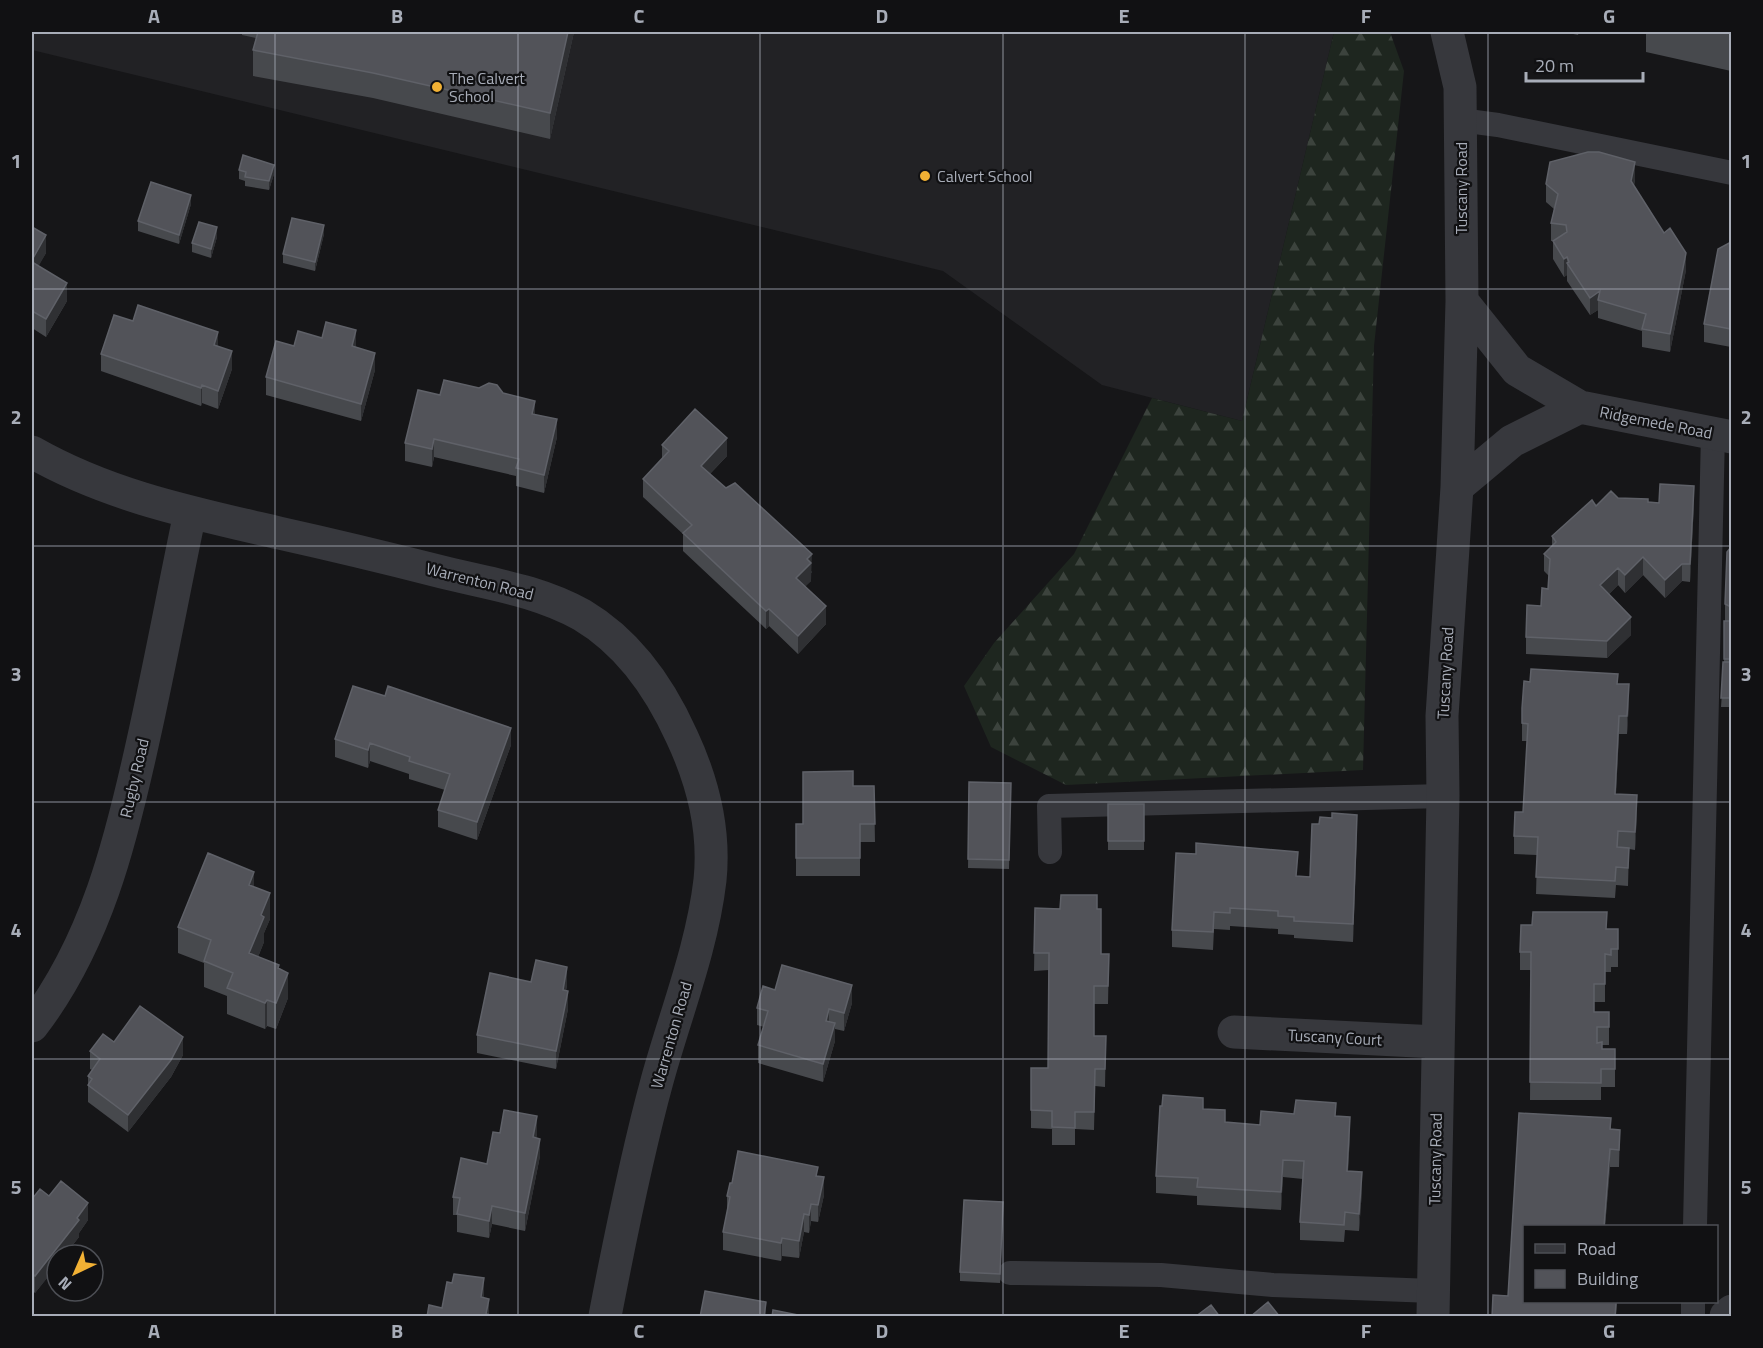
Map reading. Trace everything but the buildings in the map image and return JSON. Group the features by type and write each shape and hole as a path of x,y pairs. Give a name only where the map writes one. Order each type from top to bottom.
{"street":[{"name":"Tuscany Road","path":"1433,1304 1443,796 1442,716 1457,487 1462,301 1460,87 1447,32"},
{"name":"Ridgemede Road","path":"1462,301 1517,370 1580,407 1722,435"},
{"name":"Ridgemede Road","path":"1457,487 1512,441 1580,407"},
{"name":"Warrenton Road","path":"32,452 83,479 135,498 190,513 510,586 550,599 584,616 615,639 641,667 669,708 692,757 703,794 711,850 710,881 702,924 647,1122 621,1233 605,1317"},
{"name":"Rugby Road","path":"32,1026 70,966 93,920 107,882 130,802 190,513"},
{"name":"Tuscany Court","path":"1233,1032 1437,1042"},
{"path":"1726,1317 1731,1311"}],"lane":[{"path":"1460,120 1498,125 1731,173"},
{"path":"1695,1225 1722,435"},
{"path":"1050,852 1049,806 1443,796"},
{"path":"1011,1273 1161,1275 1273,1285 1433,1304"}],"shaded area":[{"name":"Calvert School","path":"32,32 1334,32 1242,421 1102,385 943,271 32,50"}],"green space":[{"path":"1334,32 1390,32 1404,71 1374,346 1363,770 1066,785 991,747 964,686 994,643 1074,554 1152,398 1242,421"}],"place":[{"name":"The Calvert School","path":"437,87"},
{"name":"Calvert School","path":"925,176"}]}
